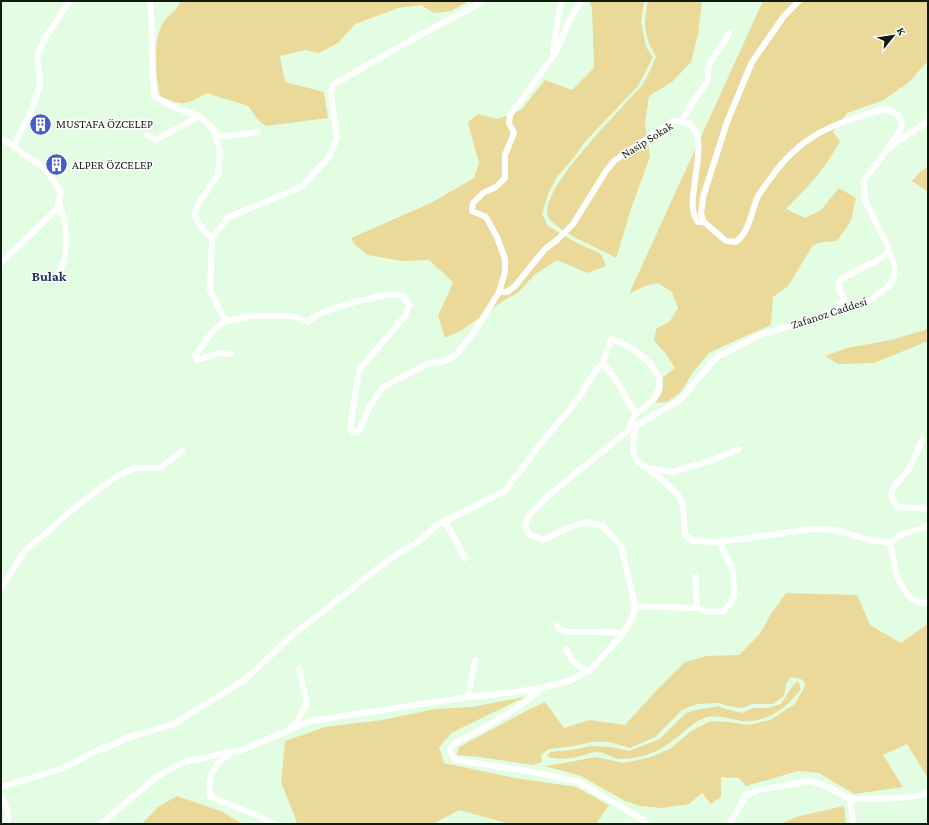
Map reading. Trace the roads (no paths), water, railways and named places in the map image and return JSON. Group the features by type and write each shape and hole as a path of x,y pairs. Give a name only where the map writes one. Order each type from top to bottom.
{"street":[{"path":"14,146 32,109 40,85 38,56 45,38 70,1"},
{"path":"150,1 154,96 169,105 199,116 214,130 220,150 218,175 198,204 195,214 200,226 212,238"},
{"path":"225,321 210,290 212,238 227,218 301,187 329,157 337,138 331,94 333,85 482,1"},
{"path":"553,56 558,12 562,1"},
{"path":"231,354 219,353 197,360 194,355 214,330 225,321 252,316 292,316 308,322 319,314 350,304 378,297 401,295 409,304 405,316 359,370 350,428 353,432 357,432 360,429 370,406 382,388 428,364 445,361 455,356 475,331 500,292 505,272 505,259 497,237 486,217 472,211 473,203 483,193 496,187 505,178 505,155 514,133 509,123 510,115 553,56 562,40 570,19 582,1"},
{"path":"682,121 693,126 697,134 698,151 693,206 696,220 698,222 704,222 700,214 703,197 727,122 752,62 784,16 799,1"},
{"name":"Nasip Sokak","path":"500,292 507,292 515,286 545,249 573,224 606,171 614,161 668,123 673,121 682,121 708,80 708,70 711,60 725,41 728,33"},
{"name":"Zafanoz Caddesi","path":"635,606 621,546 604,526 587,522 568,528 543,540 530,535 525,527 530,515 549,495 630,429 680,400 712,362 719,356 762,334 839,312 868,301 880,294 889,286 896,273 895,267 890,252 865,200 863,186 864,181 901,128 900,117 896,113 885,109 852,118 813,136 784,160 759,196 745,233 736,242 726,241 704,222"},
{"path":"147,135 156,140 199,116"},
{"path":"887,149 928,121"},
{"path":"216,137 258,132"},
{"path":"1,139 14,146 20,153 41,165 61,193 57,210 1,263"},
{"path":"54,280 63,263 67,241 64,216 59,201"},
{"path":"839,312 839,304 845,301 838,285 841,279 890,252"},
{"path":"1,787 64,768 96,751 126,738 174,724 188,716 246,679 289,638 387,561 422,539 438,524 505,491 542,442 579,398 602,363 611,339 617,340 634,349 650,363 657,374 660,386 648,406 637,412 631,422 630,429"},
{"path":"602,363 614,377 633,409 637,412"},
{"path":"637,425 634,434 633,453 637,461 660,478 678,495 683,504 686,535 693,541 719,542 813,529 835,530 873,541 890,544"},
{"path":"922,440 910,467 894,486 892,495 893,502 898,507 928,509"},
{"path":"645,467 672,472 710,461 739,449"},
{"path":"1,588 25,551 78,505 117,476 134,468 160,468 182,451"},
{"path":"445,521 465,558"},
{"path":"890,544 898,536 928,526"},
{"path":"275,824 210,797 208,788 209,779 223,758 311,721 468,697 509,694 569,681 590,670 623,633 633,616 635,606 697,608 707,612 723,611 735,596 732,568 719,542"},
{"path":"890,544 897,578 903,588 914,601 928,603"},
{"path":"696,576 697,608"},
{"path":"557,626 560,630 569,632 623,633"},
{"path":"566,649 572,660 586,672"},
{"path":"468,697 475,661"},
{"path":"288,731 297,722 307,703 299,669"},
{"path":"541,688 527,701 479,731 454,743 449,750 455,760 528,771 579,782 643,820 646,824"},
{"path":"101,824 156,777 184,762 236,752"},
{"path":"729,824 741,805 744,796 759,790 809,781 824,785 850,799 902,798 928,792"},
{"path":"850,799 853,824"},
{"path":"2,800 8,812 7,824"}],"place":[{"name":"MUSTAFA ÖZCELEP","path":"41,124"},
{"name":"ALPER ÖZCELEP","path":"56,165"}],"district":[{"name":"Bulak","path":"49,276"}]}
